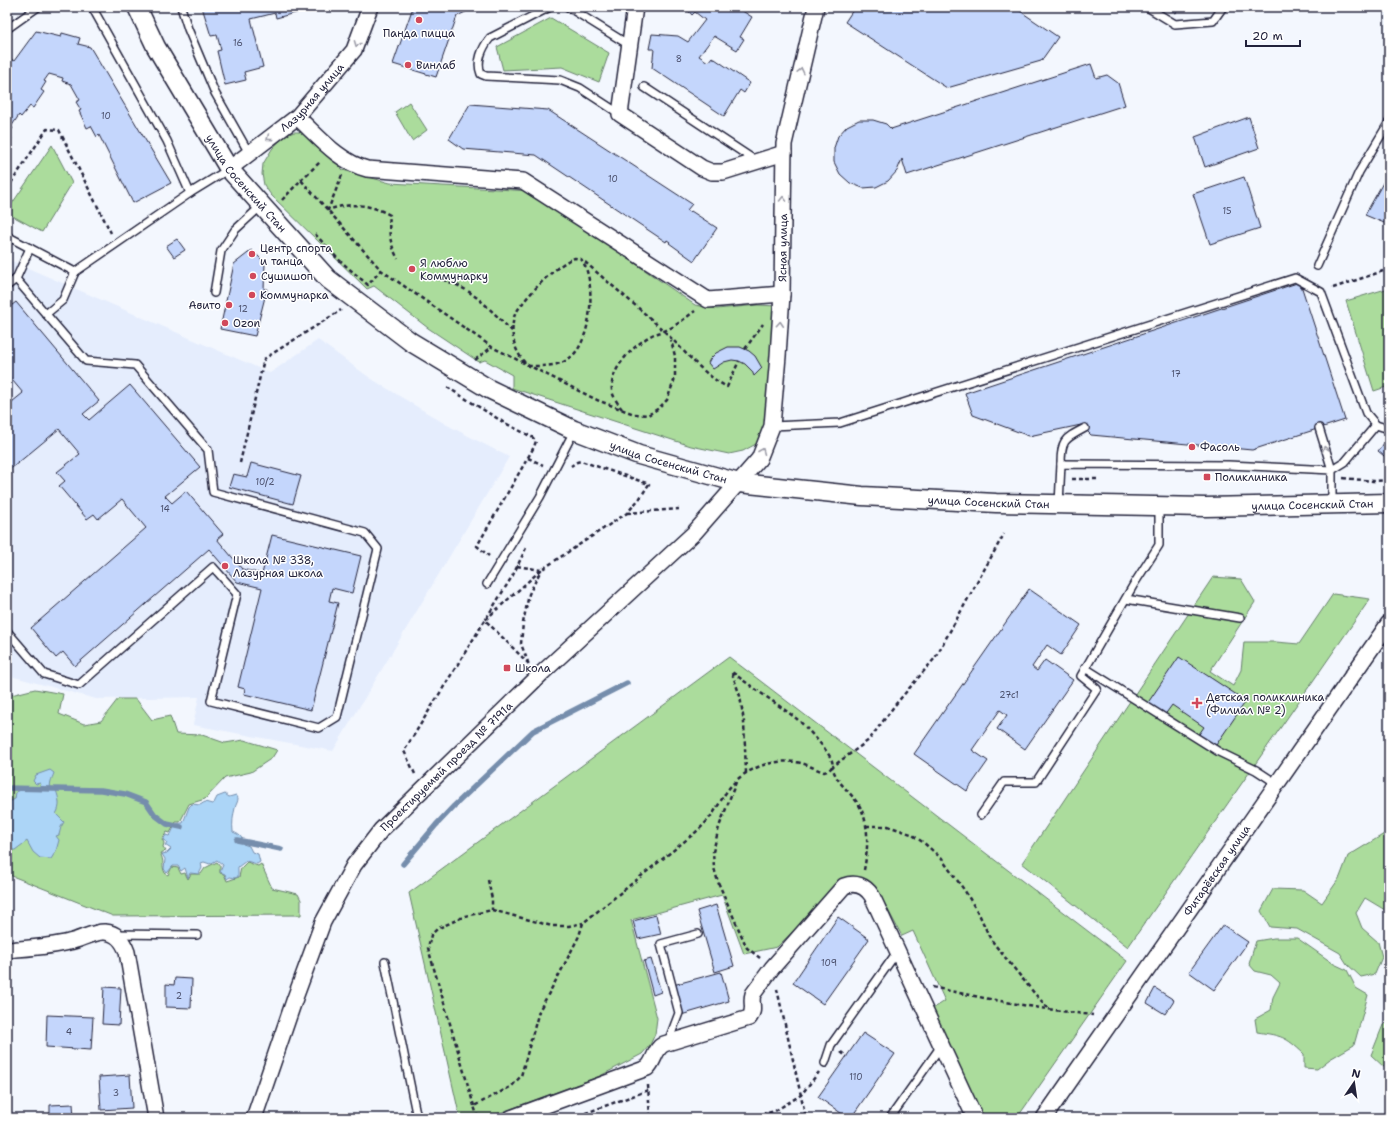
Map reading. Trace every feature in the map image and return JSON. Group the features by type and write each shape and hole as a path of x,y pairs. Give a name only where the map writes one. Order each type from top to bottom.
{"street":[{"name":"улица Сосенский Стан","path":"137,7 156,47 229,169 328,279 352,308 489,389 574,430 639,455 739,482 855,495 1059,504 1218,507 1389,503"},
{"name":"Лазурная улица","path":"229,169 297,116 354,50 370,7"},
{"path":"635,7 620,114 702,168 712,172 723,172 784,153"},
{"name":"Ясная улица","path":"739,482 759,459 772,426 782,294 784,144 816,7"},
{"path":"297,116 350,163 368,169 523,181 708,300 782,294"},
{"name":"Проектируемый проезд № 7191а","path":"254,1118 323,922 354,865 381,830 542,672 694,533 739,482"},
{"name":"Фитарёвская улица","path":"1044,1118 1276,783 1389,623"},
{"path":"511,1118 647,1068 653,1061 661,1045 668,1042 749,1018 753,1011 753,994 772,968 844,886 853,884 866,888 872,896 975,1118"},
{"path":"7,950 70,942 98,932 104,932 118,937 123,943 127,952 156,1118"}],"lane":[{"path":"7,29 38,7"},
{"path":"92,7 167,141 190,193"},
{"path":"181,7 188,29 215,93 249,153"},
{"path":"550,7 490,38 485,44 479,63 481,74 486,76 560,80 580,88 620,114"},
{"path":"568,7 630,45"},
{"path":"1147,7 1175,24 1213,21 1223,7"},
{"path":"644,87 756,161"},
{"path":"1317,266 1359,172 1389,122"},
{"path":"46,314 63,300 75,272 190,193 229,169"},
{"path":"214,293 221,251 235,230 262,206"},
{"path":"7,236 75,272"},
{"path":"7,286 16,279 30,248"},
{"path":"772,426 840,423 1295,278 1321,292 1366,413 1376,425 1389,429"},
{"path":"7,631 44,674 79,685 213,567 237,594 211,701 319,728 337,717 378,549 365,533 212,492 208,450 135,365 86,361 16,279"},
{"path":"1061,464 1228,465 1332,470 1345,462 1376,425"},
{"path":"1059,504 1061,449 1066,438 1085,428"},
{"path":"1319,428 1332,470 1332,504"},
{"path":"488,584 540,497 574,430"},
{"path":"981,815 1004,782 1036,782 1097,689 1081,676 1126,598 1159,545 1159,506"},
{"path":"1126,598 1240,618"},
{"path":"1085,668 1218,752 1256,770 1276,783"},
{"path":"112,934 197,936"},
{"path":"668,1042 679,1013 661,944 698,934"},
{"path":"825,1063 831,1045 898,952"},
{"path":"385,962 417,1118"},
{"path":"890,1118 941,1046"}],"path":[{"path":"7,189 47,129 59,130 116,244"},
{"path":"287,205 282,200 323,159"},
{"path":"328,210 342,173 349,175"},
{"path":"301,180 381,270 492,347 597,400 634,414 648,415 659,408 667,400 676,369 676,356 671,340"},
{"path":"328,210 345,205 359,205 377,208 390,215 389,237 392,248 398,259"},
{"path":"312,232 338,259 368,285 381,270"},
{"path":"526,364 516,349 512,332 516,313 532,292 551,273 574,258 581,259 664,331 671,340 707,374 727,387 739,361"},
{"path":"530,366 550,366 561,363 571,357 582,344 587,324 590,300 587,273 581,259"},
{"path":"1321,292 1389,269"},
{"path":"429,277 455,283 467,289 477,296 512,332"},
{"path":"622,410 614,397 612,383 626,356 638,344 654,334 664,331 698,310 691,306"},
{"path":"240,463 264,359 341,310 352,308"},
{"path":"341,310 352,308"},
{"path":"745,349 765,321"},
{"path":"472,363 492,347"},
{"path":"441,383 503,422 532,437 536,441 477,546 500,564"},
{"path":"485,620 541,570 627,513 640,498 649,484 581,461 570,466"},
{"path":"627,513 680,509"},
{"path":"478,1118 428,948 431,936 437,929 465,916 492,910 552,926 569,926 583,923 696,832 706,822 731,786 746,773 764,764 785,761 805,764 824,772 829,770 869,740 895,705 935,658 1004,534"},
{"path":"418,780 404,751 513,575 527,545"},
{"path":"517,566 541,570"},
{"path":"485,620 529,664 521,644 523,623 529,594 541,570"},
{"path":"746,773 744,722 740,696 732,672 798,720 828,754 832,761 832,767 839,781 858,805 866,826 865,864 861,886"},
{"path":"737,780 718,828 713,852 714,868 718,882 747,948 772,968 806,1118"},
{"path":"866,826 888,826 911,834 941,858 966,891 995,945 1050,1010"},
{"path":"488,880 492,899 492,910"},
{"path":"474,1106 505,1090 517,1082 521,1076 539,1011 579,936 583,923"},
{"path":"912,982 957,993 1050,1010 1093,1015"},
{"path":"748,1118 775,1111 801,1095 825,1063"},
{"path":"647,1068 650,1118"},
{"path":"572,1118 649,1090"}],"shaded area":[{"name":"Школа № 338, Лазурная школа","path":"7,259 270,373 318,340 370,378 447,425 509,457 333,751 193,725 199,697 96,699 7,675"}],"green space":[{"path":"551,18 609,53 599,82 562,67 503,70 497,47"},
{"path":"409,102 427,130 412,141 395,112"},
{"path":"294,132 305,132 343,170 390,183 531,191 695,305 717,309 758,305 778,306 764,433 756,444 743,451 729,454 691,446 512,388 512,375 485,360 479,362 428,328 374,286 367,289 271,195 264,185 262,174 263,164 272,149 284,136"},
{"path":"52,145 72,183 42,232 7,213 7,211"},
{"path":"1389,288 1389,386 1374,391 1346,301"},
{"path":"1213,577 1241,579 1255,602 1210,671 1233,686 1241,670 1244,642 1299,644 1333,594 1370,599 1128,947 1022,863"},
{"path":"729,657 1127,961 1017,1118 980,1118 931,1010 945,1001 913,931 902,936 880,895 875,889 843,882 777,947 744,954 722,895 631,920 657,1018 655,1034 650,1045 642,1054 600,1076 486,1118 460,1118 409,893"},
{"path":"35,689 63,694 59,714 84,724 101,721 118,699 136,699 152,720 170,716 176,734 202,735 225,743 244,740 277,750 272,758 251,772 225,778 205,799 189,804 180,822 176,822 170,833 167,832 162,839 164,843 163,847 166,851 160,853 165,873 168,875 172,867 178,868 181,874 185,873 188,879 191,874 201,874 205,868 217,862 220,866 220,873 224,874 227,881 239,877 241,868 247,862 258,866 261,864 272,888 298,894 301,900 301,915 113,916 7,874 7,696"},
{"path":"1389,831 1389,909 1385,910 1365,898 1356,913 1362,928 1378,942 1382,957 1375,974 1361,977 1347,964 1340,953 1297,929 1270,927 1261,911 1273,889 1303,890 1322,903 1340,877 1348,856"},
{"path":"1274,938 1297,938 1334,964 1347,970 1356,988 1368,995 1354,1045 1330,1059 1317,1069 1304,1068 1304,1054 1287,1040 1278,1036 1257,1032 1255,1019 1271,1010 1273,997 1280,983 1271,975 1255,971 1249,964 1256,941"},
{"path":"1389,1022 1389,1068 1385,1068 1371,1055 1383,1025"}],"water":[{"path":"50,770 54,773 50,786 52,790 56,790 59,799 59,808 56,814 64,822 59,835 56,836 59,840 56,851 51,859 40,858 33,852 27,841 15,850 7,850 7,797 11,801 15,799 16,792 21,790 22,787 39,787 41,785 40,783 36,784 33,781 36,775"},
{"path":"225,794 229,797 236,795 238,798 233,817 233,832 243,839 243,844 249,846 252,852 258,854 260,862 257,864 246,861 238,867 238,877 230,877 227,879 225,874 220,872 223,865 217,860 210,864 204,862 201,863 202,868 199,874 190,873 188,878 185,868 181,871 178,866 173,866 167,873 164,869 165,859 162,854 167,853 171,849 165,845 167,842 163,840 166,835 170,835 177,824 183,823 189,807 192,804 200,805 205,802 212,804 217,797"}],"building":[{"path":"202,7 318,7 276,18 275,13 251,19 263,67 244,72 246,80 225,85 217,51 221,50 217,35 211,36"},
{"path":"413,7 476,7 457,16 436,77 393,64"},
{"path":"685,7 736,7 752,17 740,37 744,39 737,50 714,36 699,56 708,62 712,57 750,83 744,93 740,90 724,116 652,68 654,49 649,49 652,34 678,36 688,42 705,20 695,12 692,15"},
{"path":"855,7 1014,7 1058,37 1041,61 947,88 845,22"},
{"path":"1166,7 1180,7 1176,13"},
{"path":"36,31 61,37 62,33 80,38 78,44 90,47 171,183 133,203 99,135 97,137 91,126 87,128 79,111 81,110 76,102 80,100 71,84 62,81 63,78 49,74 44,81 46,82 41,90 44,92 33,108 30,106 21,117 19,115 11,127 13,128 8,134 12,138 7,145 7,65 11,59 14,61"},
{"path":"1091,64 1096,78 1107,75 1118,83 1125,105 907,175 902,159 897,171 888,181 876,187 863,188 850,183 840,174 834,162 834,148 838,136 847,126 859,120 873,120 886,124 891,129"},
{"path":"470,104 548,110 692,204 687,210 690,212 691,211 717,228 694,261 669,243 670,242 667,240 666,242 536,155 463,149 449,139"},
{"path":"1249,117 1259,148 1205,167 1195,137"},
{"path":"1389,172 1389,225 1365,215"},
{"path":"1244,177 1260,228 1210,244 1193,194"},
{"path":"177,239 185,250 174,257 166,246"},
{"path":"252,250 265,263 264,289 267,289 255,336 220,329 234,264"},
{"path":"1300,282 1345,420 1252,450 1091,435 1081,425 1029,436 973,415 965,393"},
{"path":"16,302 99,401 83,414 89,420 130,385 200,467 165,496 172,503 186,491 223,534 217,539 242,569 262,574 272,535 361,556 352,593 332,588 329,601 338,603 311,710 244,694 245,689 238,687 262,588 237,582 209,549 75,666 63,652 56,658 31,628 146,528 122,499 98,519 94,514 87,519 59,486 65,481 57,472 80,454 59,429 7,472 7,406 23,393 7,374 7,309"},
{"path":"728,347 740,347 749,351 755,356 762,368 754,376 752,371 745,364 732,360 724,362 713,369 708,363 710,359 716,353"},
{"path":"1389,437 1389,460 1378,451"},
{"path":"251,463 301,476 293,504 229,487 233,474 247,477"},
{"path":"1029,589 1081,625 1061,655 1047,645 1032,667 1037,671 1045,660 1073,680 1025,749 997,729 1007,715 1000,710 972,750 988,761 967,791 914,754"},
{"name":"Детская поликлиника (Филиал № 2)","path":"1179,657 1246,701 1214,748 1197,737 1204,727 1172,705 1164,716 1147,704"},
{"path":"716,905 734,966 715,972 697,911"},
{"path":"656,915 661,934 638,939 633,921"},
{"path":"838,917 869,939 823,1004 793,983"},
{"path":"1223,925 1248,942 1214,990 1189,972"},
{"path":"651,959 661,992 653,995 644,961"},
{"path":"721,972 729,1001 681,1015 673,985"},
{"path":"175,978 192,979 191,1008 166,1007 166,984 174,985"},
{"path":"104,987 121,988 119,1025 102,1024"},
{"path":"1155,988 1174,1000 1165,1014 1147,1003"},
{"path":"47,1015 93,1017 91,1050 46,1047"},
{"path":"863,1033 895,1054 851,1118 848,1118 818,1097"},
{"path":"130,1075 132,1108 101,1110 99,1077"},
{"path":"73,1104 74,1118 50,1118 50,1105"}],"waterway":[{"path":"403,864 454,806 533,731 627,683"},
{"path":"7,788 101,790 125,794 146,802 155,815 167,824 181,827"},
{"path":"237,840 281,849"}],"place":[{"name":"Панда пицца","path":"419,20"},
{"name":"Винлаб","path":"408,65"},
{"name":"Центр спорта и танца","path":"252,254"},
{"name":"Я люблю Коммунарку","path":"412,269"},
{"name":"Сушишоп","path":"253,276"},
{"name":"Коммунарка","path":"252,295"},
{"name":"Авито","path":"229,305"},
{"name":"Ozon","path":"225,323"},
{"name":"Фасоль","path":"1192,447"},
{"name":"Поликлиника","path":"1207,477"},
{"name":"Школа № 338, Лазурная школа","path":"225,566"},
{"name":"Школа","path":"507,668"},
{"name":"Детская поликлиника (Филиал № 2)","path":"1197,703"}]}
